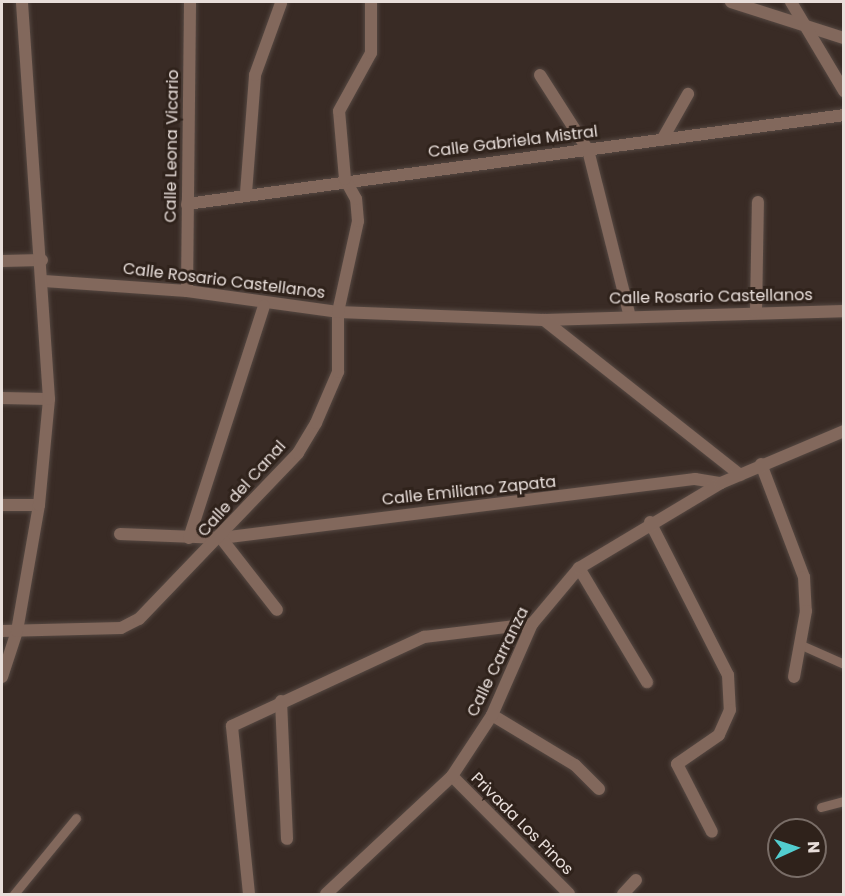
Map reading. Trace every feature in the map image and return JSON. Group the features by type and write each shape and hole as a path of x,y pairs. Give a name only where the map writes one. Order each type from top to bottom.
{"street":[{"path":"2,677 17,631 39,505 49,399 44,281 22,2"},
{"name":"Calle Leona Vicario","path":"187,291 190,2"},
{"name":"Calle del Canal","path":"2,631 121,628 139,619 221,538 298,453 316,423 338,372 338,312 358,221 356,199 345,179 339,111 371,52 371,2"},
{"path":"731,2 802,27 843,38"},
{"path":"792,2 802,27 843,91"},
{"path":"246,193 255,75 281,3"},
{"path":"540,75 588,150 629,313"},
{"path":"662,140 688,94"},
{"name":"Calle Gabriela Mistral","path":"187,204 345,179 588,150 843,115"},
{"path":"756,312 758,202"},
{"path":"2,261 42,260"},
{"name":"Calle Rosario Castellanos","path":"44,281 187,291 264,306 338,312 543,320 629,313 843,310"},
{"path":"189,538 264,306"},
{"path":"543,320 740,475"},
{"path":"2,398 49,399"},
{"name":"Calle Carranza","path":"326,894 452,776 492,715 532,624 579,568 650,522 722,483 761,464 843,431"},
{"path":"761,464 804,577 806,612 794,677"},
{"name":"Calle Emiliano Zapata","path":"120,534 221,538 695,479 722,483"},
{"path":"2,505 39,505"},
{"path":"650,522 728,675 730,710 718,735 677,764 712,832"},
{"path":"221,538 277,610"},
{"path":"579,568 647,682"},
{"path":"249,894 232,726 281,700 424,637 532,624"},
{"path":"281,700 287,839"},
{"path":"492,715 575,765 599,789"},
{"name":"Privada Los Pinos","path":"452,776 569,894"},
{"path":"622,894 636,879"}],"lane":[{"path":"799,644 843,664"},
{"path":"821,807 843,801"},
{"path":"14,894 76,818"}]}
